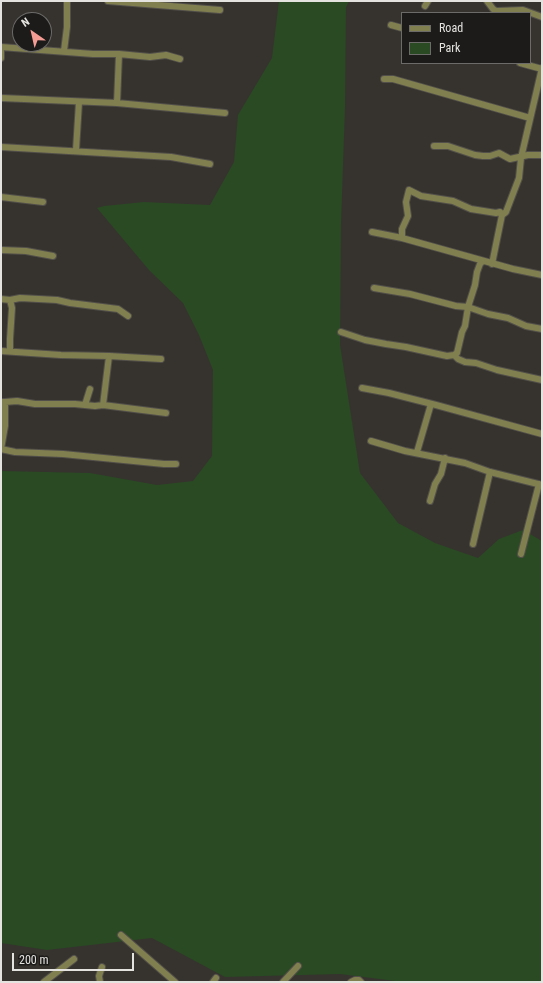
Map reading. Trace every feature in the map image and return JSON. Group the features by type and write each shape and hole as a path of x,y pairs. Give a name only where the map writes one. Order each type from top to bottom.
{"street":[{"path":"64,51 68,1"},
{"path":"108,1 220,10"},
{"path":"487,1 493,9 496,10 523,10 528,12"},
{"path":"531,13 542,17"},
{"path":"391,25 401,28"},
{"path":"2,51 64,51 150,57 166,55 180,59"},
{"path":"117,103 119,54"},
{"path":"492,264 502,215 506,212 519,178 530,118 542,69 524,64"},
{"path":"384,79 393,79 530,118"},
{"path":"1,98 117,103 225,113"},
{"path":"76,150 79,102"},
{"path":"1,146 171,157 210,164"},
{"path":"434,146 448,146 475,155 490,156 499,153 510,159 522,158 528,155 542,155"},
{"path":"402,238 402,229 408,216 406,202 408,190 421,196 453,201 471,209 496,213 500,212 502,215"},
{"path":"1,197 43,202"},
{"path":"372,232 402,238 492,264 542,275"},
{"path":"1,250 26,251 53,256"},
{"path":"341,332 365,340 447,356 457,354 462,332 465,326 468,307 475,285 478,267 483,261"},
{"path":"374,288 410,294 456,306 468,307 488,314 508,318 526,326 542,329"},
{"path":"1,299 10,300 20,298 57,300 118,309 128,316"},
{"path":"10,300 12,308 10,351"},
{"path":"1,351 160,359"},
{"path":"454,355 458,359 466,362 476,363 496,370 542,380"},
{"path":"103,405 109,356"},
{"path":"362,388 389,393 542,434"},
{"path":"85,405 90,389"},
{"path":"166,413 103,405 95,406 60,403 35,404 17,401 3,402 5,426 1,449 15,452 63,454 176,464"},
{"path":"417,452 431,404"},
{"path":"371,441 445,458 479,467 490,472 541,485 521,554"},
{"path":"430,501 435,484 441,474 445,458"},
{"path":"473,544 490,472"},
{"path":"121,935 175,982"},
{"path":"44,982 74,959"},
{"path":"283,982 298,966"},
{"path":"100,982 99,976 102,967"},
{"path":"351,982 355,980 361,982"}],"green space":[{"path":"279,1 349,1 346,7 340,345 360,473 398,523 435,543 478,558 499,539 523,530 542,541 542,982 403,982 340,974 225,977 152,938 47,950 1,943 1,471 90,473 157,485 193,481 212,456 213,370 199,335 183,303 149,270 97,208 144,202 210,205 234,162 238,115 272,58"}]}
